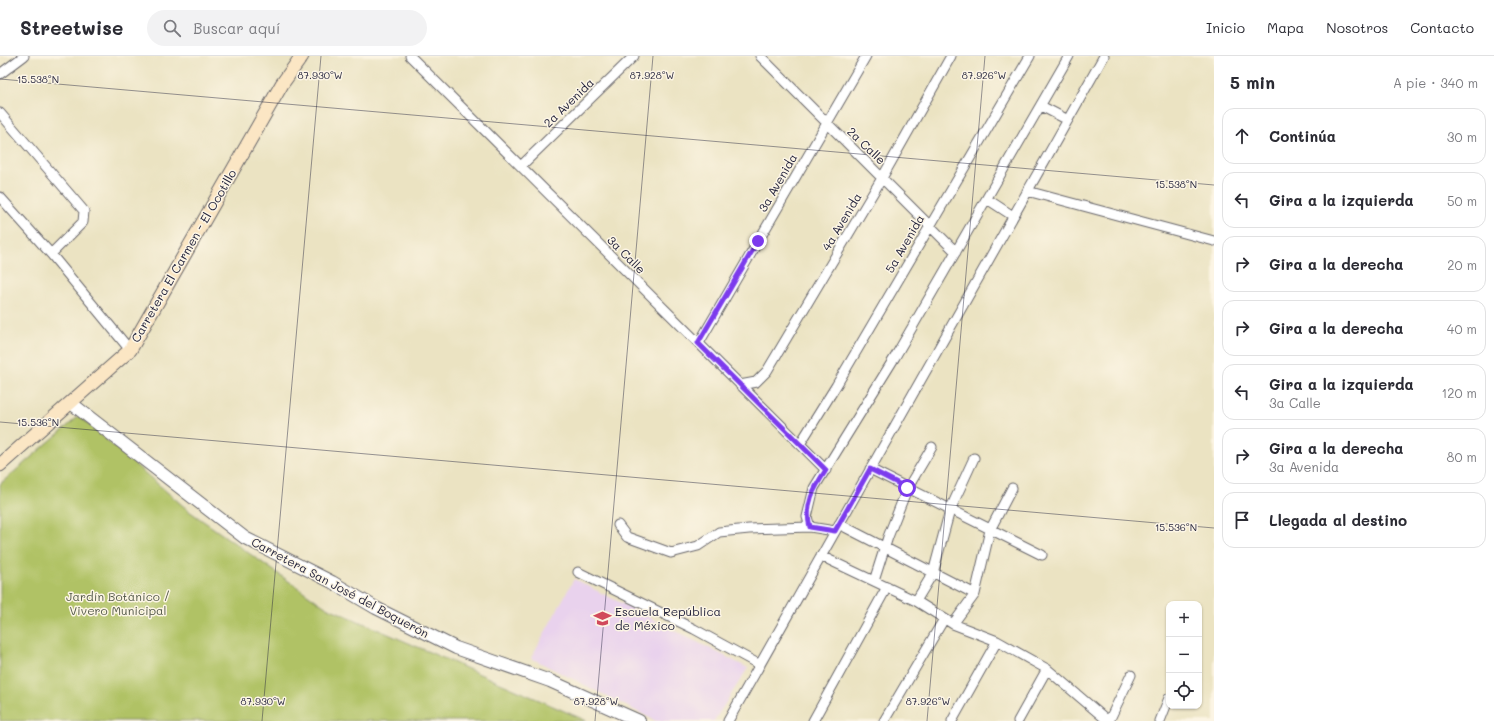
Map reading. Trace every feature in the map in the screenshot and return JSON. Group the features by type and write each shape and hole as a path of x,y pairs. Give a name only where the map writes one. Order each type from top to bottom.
{"main road":[{"name":"Carretera El Carmen - El Ocotillo","path":"0,465 130,350 282,84 302,56"}],"street":[{"path":"0,74 24,56"},
{"name":"3a Calle","path":"410,56 826,470"},
{"name":"2a Avenida","path":"521,166 634,56"},
{"name":"2a Calle","path":"760,56 826,124 956,252"},
{"name":"3a Avenida","path":"698,343 866,56"},
{"name":"4a Avenida","path":"740,385 756,382 767,371 882,178 952,56"},
{"name":"5a Avenida","path":"800,444 836,386 929,225 1030,56"},
{"path":"810,527 807,517 812,493 956,252 1069,56"},
{"path":"728,721 1104,56"},
{"path":"1040,106 1068,120"},
{"path":"0,113 84,211 83,222 51,254"},
{"path":"1028,191 1214,241"},
{"path":"0,197 51,254 130,350"},
{"path":"987,199 1013,216"},
{"name":"Carretera San José del Boquerón","path":"71,403 245,538 332,582 376,608 456,648 550,681 639,721"},
{"path":"874,581 907,488 932,447"},
{"path":"916,601 933,572 950,510 974,458"},
{"path":"870,469 1042,555"},
{"path":"953,624 975,594 990,530 1012,488"},
{"path":"618,525 627,537 671,553 698,546 718,532 749,529 810,527 837,528 885,547 975,594"},
{"path":"821,556 916,601 953,624 997,642 1047,669 1109,721 1131,675"},
{"path":"578,572 694,629 760,665"},
{"path":"813,721 887,588"},
{"path":"884,721 944,619"},
{"path":"952,721 997,642"},
{"path":"1018,721 1047,669"},
{"path":"1160,721 1166,706"}],"shaded area":[{"name":"Escuela República de México","path":"574,579 748,668 714,721 656,721 531,658"}],"green space":[{"name":"Jardín Botánico / Vivero Municipal","path":"79,416 189,511 324,606 587,721 0,721 0,484"}],"place":[{"name":"Escuela República de México","path":"602,619"}],"route":[{"path":"758,241 698,343 826,470 814,488 809,504 807,517 810,527 835,531 870,469 907,488"}]}
